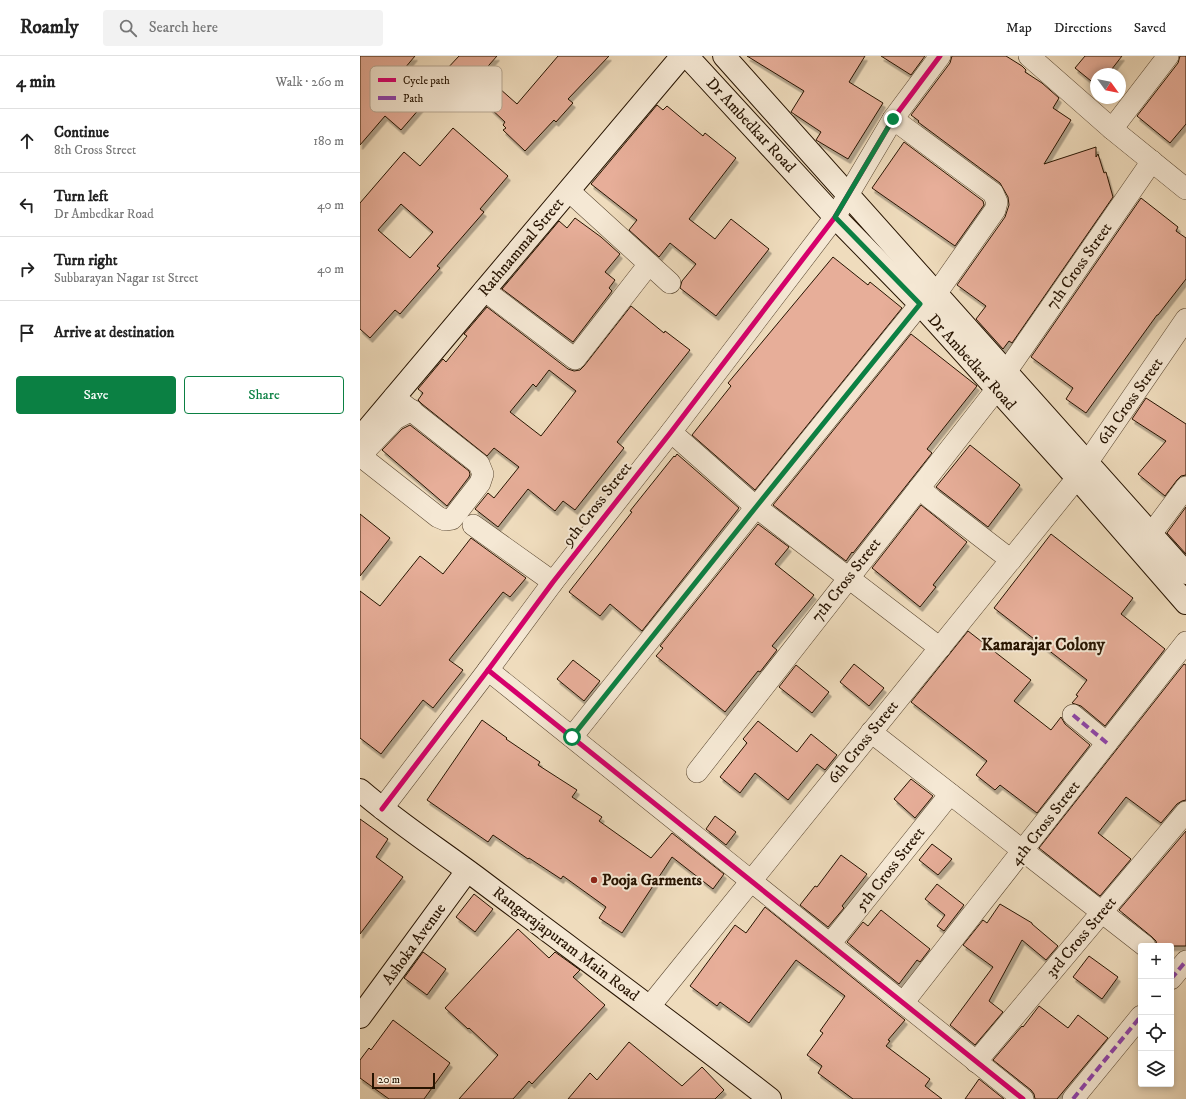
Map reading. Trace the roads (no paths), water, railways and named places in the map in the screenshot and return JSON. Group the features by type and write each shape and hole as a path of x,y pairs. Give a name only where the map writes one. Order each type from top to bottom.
{"main road":[{"name":"Rathnammal Street","path":"360,438 682,56"},
{"name":"Dr Ambedkar Road","path":"687,56 835,217 928,299"},
{"name":"Dr Ambedkar Road","path":"724,56 848,195 928,299 1082,470 1186,603"},
{"name":"Dr Ambedkar Road","path":"1082,470 1151,534 1186,573"},
{"name":"Rangarajapuram Main Road","path":"360,790 382,809 650,1006 770,1099"},
{"name":"Ashoka Avenue","path":"360,1017 467,870"}],"street":[{"name":"9th Cross Street","path":"382,809 553,582 671,432 835,217 893,119 940,56"},
{"path":"1029,56 1112,129 1186,189"},
{"path":"1112,129 1168,56"},
{"path":"572,737 756,507 928,299 995,210 997,202 993,193 893,119"},
{"name":"7th Cross Street","path":"697,772 1001,381 1152,161"},
{"path":"569,191 670,283"},
{"path":"484,290 575,358 649,264"},
{"name":"6th Cross Street","path":"650,1006 1082,470 1186,319"},
{"path":"394,396 412,410 479,464 483,474 480,483 452,519 445,520 438,517 363,458 363,453 395,419 412,410"},
{"path":"671,432 756,507 940,648"},
{"path":"1151,534 1186,487"},
{"path":"919,488 1011,560"},
{"path":"473,525 553,582"},
{"name":"4th Cross Street","path":"903,1003 1186,642"},
{"path":"488,670 1023,1099"},
{"path":"1073,715 1107,743"},
{"path":"871,732 1141,943"},
{"name":"5th Cross Street","path":"830,944 950,794"},
{"name":"3rd Cross Street","path":"976,1062 1186,812"},
{"path":"1072,1099 1138,1020"}],"place":[{"name":"Pooja Garments","path":"594,880"}],"district":[{"name":"Kamarajar Colony","path":"1043,645"}]}
